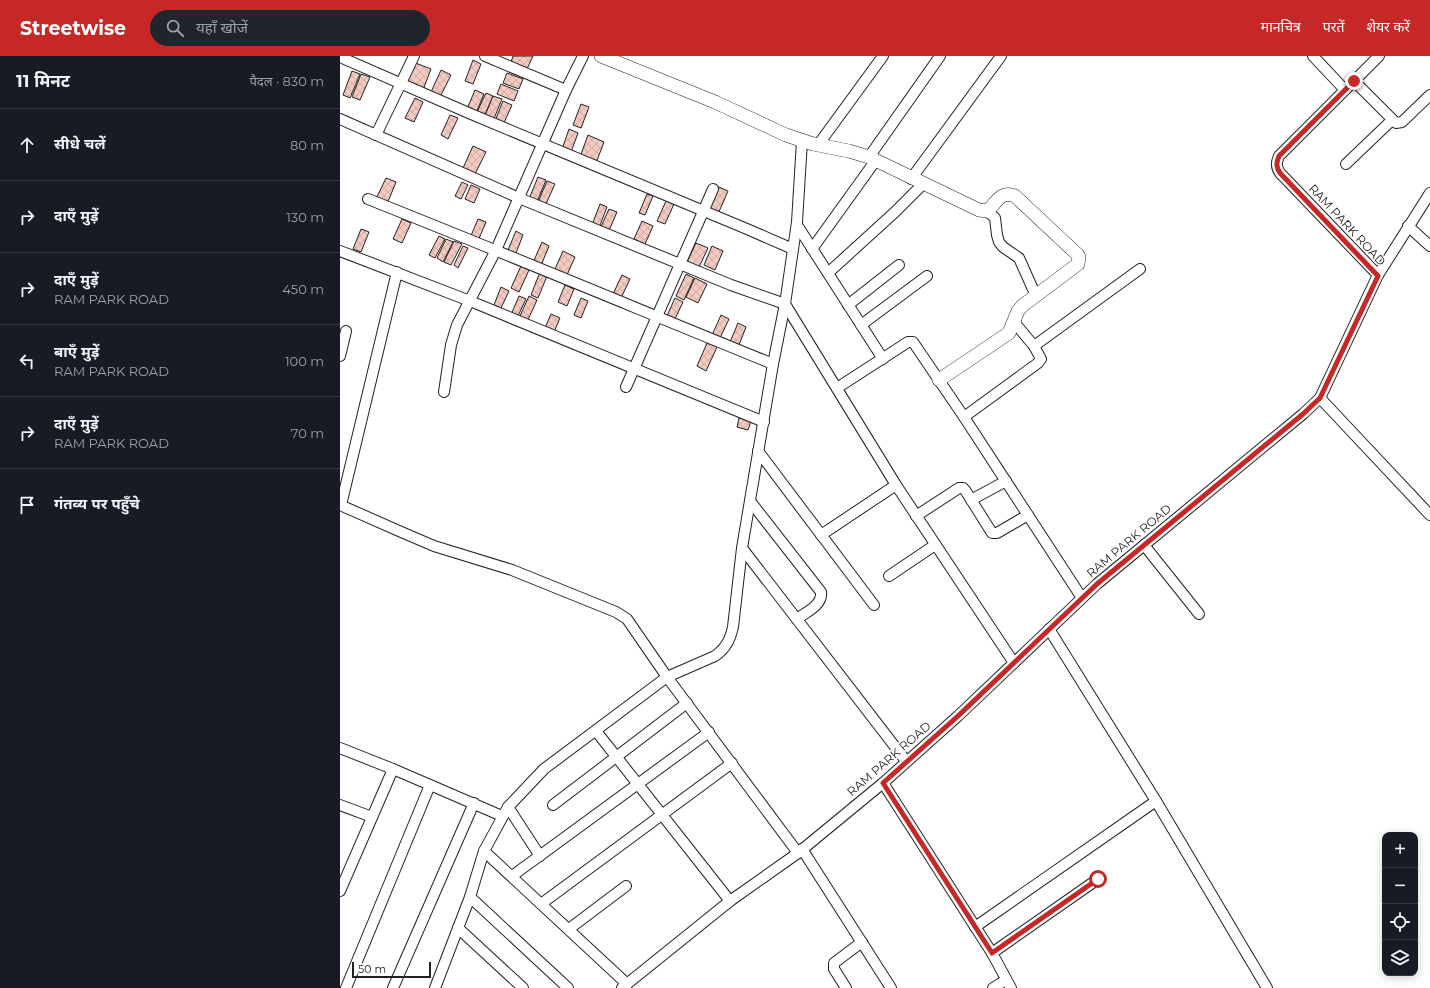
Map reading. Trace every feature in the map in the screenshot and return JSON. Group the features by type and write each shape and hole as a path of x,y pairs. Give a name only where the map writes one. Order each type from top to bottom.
{"street":[{"path":"376,135 414,56"},
{"path":"485,56 566,90"},
{"path":"444,392 451,345 457,325 496,250 566,90 583,56"},
{"path":"602,56 715,102 786,135 802,141 849,151 872,159 979,210 987,211 995,218 997,235 1003,248 1020,258 1036,296"},
{"path":"818,145 882,56"},
{"path":"812,249 940,56"},
{"path":"828,273 895,212 1001,56"},
{"path":"1313,56 1345,90"},
{"name":"RAM PARK ROAD","path":"625,986 730,901 800,851 883,783 1014,664 1082,598 1303,414 1320,398 1378,276 1280,173 1276,168 1276,162 1279,156 1379,56"},
{"path":"340,57 793,249"},
{"path":"1354,81 1396,123 1402,122 1430,95"},
{"path":"340,119 519,198 731,285 785,304 896,485 1014,664"},
{"path":"1346,164 1392,120"},
{"path":"435,988 470,897 484,851 505,811 544,769 668,677 716,656 727,645 731,638 742,548 773,364 785,304 797,225 802,141"},
{"path":"626,387 713,189"},
{"path":"1378,276 1430,193"},
{"path":"939,380 1009,333 1018,311 1022,306 1078,264 1079,257 1077,254 1015,196 1005,194 987,211"},
{"path":"368,199 773,364"},
{"path":"797,225 883,359"},
{"path":"1408,226 1430,246"},
{"path":"340,251 470,301 764,422"},
{"path":"848,304 898,265"},
{"path":"1034,346 1140,268"},
{"path":"397,272 340,505 434,546 512,570 616,612 627,619 708,732 800,851 862,942 891,988"},
{"path":"861,325 927,276"},
{"path":"964,417 1038,363 1040,359 1034,346 1014,322"},
{"path":"340,356 346,331"},
{"path":"837,388 908,342 913,342 964,417 1082,598"},
{"path":"1320,398 1430,515"},
{"path":"758,451 874,605"},
{"path":"972,500 1006,481"},
{"path":"821,534 896,485"},
{"path":"916,516 959,488 963,488 972,500 990,531 994,533 1028,515"},
{"path":"750,501 821,592 821,599 818,603 797,619"},
{"path":"889,576 935,545"},
{"path":"1144,545 1199,614"},
{"path":"742,548 906,761"},
{"path":"1049,629 1156,801 1267,988"},
{"path":"553,805 687,702"},
{"path":"596,731 637,785 730,901"},
{"path":"512,876 708,732"},
{"path":"340,748 474,803 505,811 540,856"},
{"path":"541,904 732,763"},
{"path":"340,891 345,869 372,818 393,769"},
{"path":"883,783 992,953 1008,984 993,988"},
{"path":"346,988 430,785"},
{"path":"975,927 1156,801"},
{"path":"393,988 474,803"},
{"path":"340,805 372,818"},
{"path":"484,851 569,929 625,986"},
{"path":"992,953 1098,879"},
{"path":"569,929 626,886"},
{"path":"470,897 563,987"},
{"path":"458,928 523,988"},
{"path":"846,988 834,969 834,963 862,942"}],"building":[{"path":"513,56 533,56 527,69 511,62"},
{"path":"473,60 481,64 473,84 465,81"},
{"path":"413,62 431,69 423,90 405,83"},
{"path":"441,70 451,75 440,97 431,92"},
{"path":"352,71 360,74 350,98 343,95"},
{"path":"507,73 523,79 519,89 503,83"},
{"path":"361,74 370,77 360,100 352,97"},
{"path":"501,84 518,91 514,101 497,94"},
{"path":"475,90 484,94 476,113 467,109"},
{"path":"486,93 493,96 484,117 476,114"},
{"path":"493,96 502,99 493,121 484,118"},
{"path":"415,98 423,102 414,122 405,118"},
{"path":"503,101 512,105 503,125 495,121"},
{"path":"581,104 589,107 581,128 573,125"},
{"path":"450,115 458,118 448,139 441,135"},
{"path":"569,129 578,133 571,152 562,149"},
{"path":"588,135 604,142 596,163 580,157"},
{"path":"473,146 486,152 475,174 463,168"},
{"path":"538,177 546,180 537,202 529,199"},
{"path":"386,178 396,182 387,204 376,199"},
{"path":"547,181 555,184 545,206 538,202"},
{"path":"462,182 468,185 461,199 455,196"},
{"path":"471,185 480,189 474,203 465,199"},
{"path":"719,187 728,191 718,214 709,210"},
{"path":"647,194 653,196 645,215 639,213"},
{"path":"666,201 674,204 665,224 657,221"},
{"path":"600,204 607,207 599,228 592,225"},
{"path":"609,209 617,212 608,233 600,229"},
{"path":"402,219 411,223 402,243 393,239"},
{"path":"478,219 486,222 478,241 470,238"},
{"path":"642,221 653,226 645,244 634,239"},
{"path":"361,229 369,232 361,252 353,249"},
{"path":"516,231 523,235 516,253 508,250"},
{"path":"439,236 445,239 435,258 429,255"},
{"path":"446,239 453,242 443,262 437,258"},
{"path":"454,241 462,244 451,265 444,262"},
{"path":"542,242 549,246 540,268 532,265"},
{"path":"696,243 708,248 699,267 687,262"},
{"path":"463,246 468,248 458,268 454,265"},
{"path":"712,246 723,251 715,270 704,265"},
{"path":"563,251 575,257 567,275 555,269"},
{"path":"521,266 529,270 519,292 511,288"},
{"path":"540,272 547,276 538,298 531,295"},
{"path":"686,274 694,278 684,300 676,296"},
{"path":"622,275 630,279 621,298 613,294"},
{"path":"695,278 707,284 698,303 686,297"},
{"path":"565,285 574,289 567,306 558,302"},
{"path":"501,287 509,291 501,308 494,305"},
{"path":"519,296 526,299 516,320 510,317"},
{"path":"529,296 537,300 527,322 519,318"},
{"path":"581,298 588,301 581,318 574,315"},
{"path":"675,298 683,302 674,321 666,318"},
{"path":"551,314 560,318 554,332 545,328"},
{"path":"721,315 729,319 720,338 712,335"},
{"path":"738,323 746,327 739,345 730,342"},
{"path":"707,343 717,347 706,371 697,366"},
{"path":"739,418 751,421 748,430 737,427"}],"route":[{"path":"1098,879 992,953 883,783 958,716 1097,584 1303,414 1320,398 1378,276 1280,173 1276,168 1276,162 1279,156 1354,81"}]}
